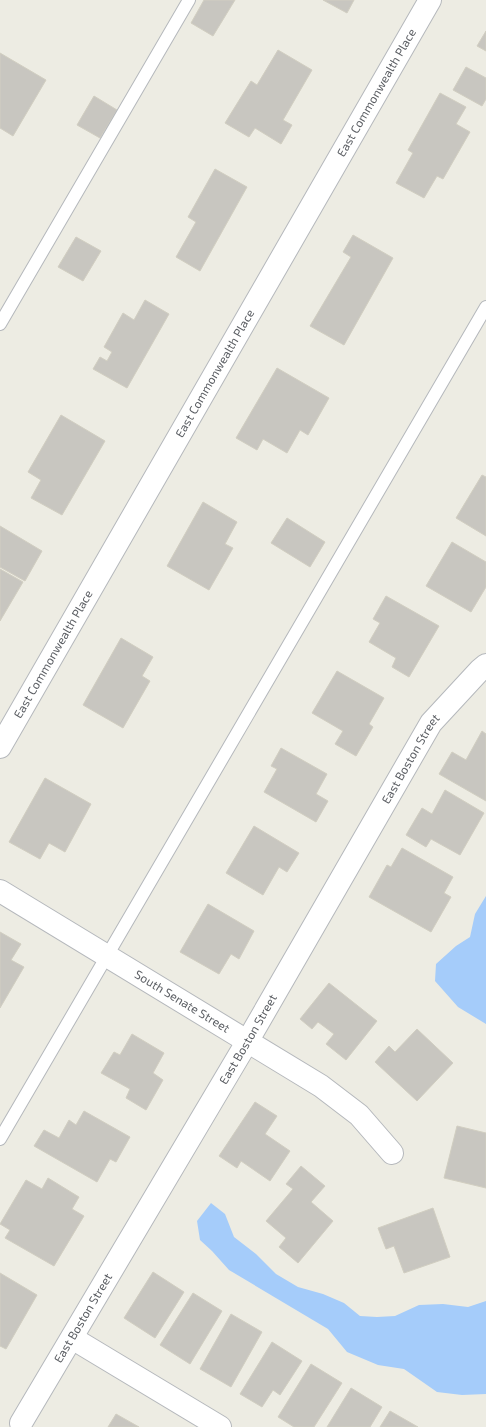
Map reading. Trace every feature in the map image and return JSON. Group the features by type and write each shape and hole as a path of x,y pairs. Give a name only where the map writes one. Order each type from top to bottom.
{"street":[{"name":"East Commonwealth Place","path":"0,748 430,0"},
{"name":"East Boston Street","path":"21,1423 247,1042 430,723 486,665"},
{"name":"South Senate Street","path":"0,891 321,1086 359,1115 392,1153"},
{"path":"72,1338 220,1427"}],"lane":[{"path":"0,324 189,0"},
{"path":"0,1139 486,307"}],"water":[{"path":"486,896 486,1024 458,1007 435,981 436,964 456,946 470,937 475,914"},
{"path":"211,1203 225,1214 234,1237 256,1254 276,1274 298,1287 323,1294 344,1303 360,1316 395,1316 419,1305 443,1304 468,1307 486,1301 486,1394 462,1395 437,1392 404,1369 378,1365 347,1352 328,1329 229,1270 200,1240 197,1221"}],"building":[{"path":"204,0 235,0 213,36 191,23"},
{"path":"323,0 354,0 347,13"},
{"path":"486,31 486,51 477,46"},
{"path":"278,50 312,70 283,120 292,125 281,144 255,128 249,137 225,123 251,81 257,85"},
{"path":"0,53 46,80 13,136 0,128"},
{"path":"466,67 486,78 486,99 482,106 453,90"},
{"path":"440,93 466,107 456,124 470,132 443,179 437,176 424,198 396,183 413,153 408,150"},
{"path":"94,96 117,110 100,138 77,125"},
{"path":"215,169 247,187 200,271 176,257 196,222 188,217"},
{"path":"353,235 393,258 344,345 310,326 351,257 343,252"},
{"path":"76,237 101,251 83,281 58,267"},
{"path":"145,300 169,314 127,388 93,369 100,357 107,361 112,352 104,347 123,313 134,320"},
{"path":"277,368 329,398 308,435 300,430 287,453 263,439 257,450 236,438"},
{"path":"61,415 105,441 62,515 31,498 41,480 28,472"},
{"path":"482,475 486,477 486,536 456,518"},
{"path":"203,502 237,522 225,544 233,548 209,590 167,566"},
{"path":"287,518 325,542 310,567 271,543"},
{"path":"0,526 42,551 25,581 0,567"},
{"path":"452,542 486,562 486,587 471,612 426,586"},
{"path":"0,569 23,582 0,621"},
{"path":"386,596 439,626 409,677 392,667 396,658 369,642 380,623 373,619"},
{"path":"121,638 153,657 142,676 150,681 123,728 83,705"},
{"path":"337,671 384,698 369,724 373,727 356,756 335,744 343,731 312,713"},
{"path":"482,731 486,734 486,801 439,774 452,752 466,760"},
{"path":"281,748 327,774 316,794 328,801 316,822 264,792 277,769 271,766"},
{"path":"45,778 91,804 65,852 49,843 40,859 9,842"},
{"path":"445,790 484,813 460,855 431,839 426,847 406,835 422,808 432,814"},
{"path":"254,826 299,853 287,872 279,867 263,895 226,873"},
{"path":"402,848 453,877 444,893 451,897 431,932 369,897 387,865 391,867"},
{"path":"208,904 254,931 239,959 231,954 219,974 180,952"},
{"path":"0,932 21,944 11,960 24,967 0,1008"},
{"path":"329,983 377,1021 346,1060 326,1044 334,1034 318,1022 312,1029 300,1019"},
{"path":"417,1029 453,1063 417,1101 375,1062 389,1046 395,1052"},
{"path":"132,1034 164,1053 153,1073 163,1080 146,1110 126,1098 130,1089 101,1073 114,1052 120,1055"},
{"path":"255,1102 277,1116 265,1134 290,1151 270,1181 241,1161 237,1168 219,1156"},
{"path":"84,1111 130,1137 116,1162 110,1159 97,1182 34,1146 44,1130 59,1138 69,1120 76,1125"},
{"path":"457,1126 486,1133 486,1188 444,1178"},
{"path":"301,1166 325,1186 311,1202 333,1221 298,1263 279,1247 286,1238 266,1221 293,1189 286,1184"},
{"path":"48,1178 79,1197 72,1209 84,1216 54,1266 5,1238 10,1230 0,1224 26,1180 42,1189"},
{"path":"433,1208 450,1257 404,1273 394,1246 386,1249 378,1228"},
{"path":"153,1272 184,1292 155,1338 124,1318"},
{"path":"0,1273 37,1295 6,1349 0,1346"},
{"path":"193,1293 222,1311 190,1364 160,1345"},
{"path":"231,1314 262,1332 231,1387 200,1369"},
{"path":"272,1342 302,1361 280,1395 273,1390 262,1407 240,1394"},
{"path":"311,1364 342,1383 314,1427 294,1427 278,1417"},
{"path":"351,1388 382,1407 370,1427 327,1427"},
{"path":"390,1411 418,1427 380,1427"},
{"path":"116,1414 139,1427 108,1427"}]}
